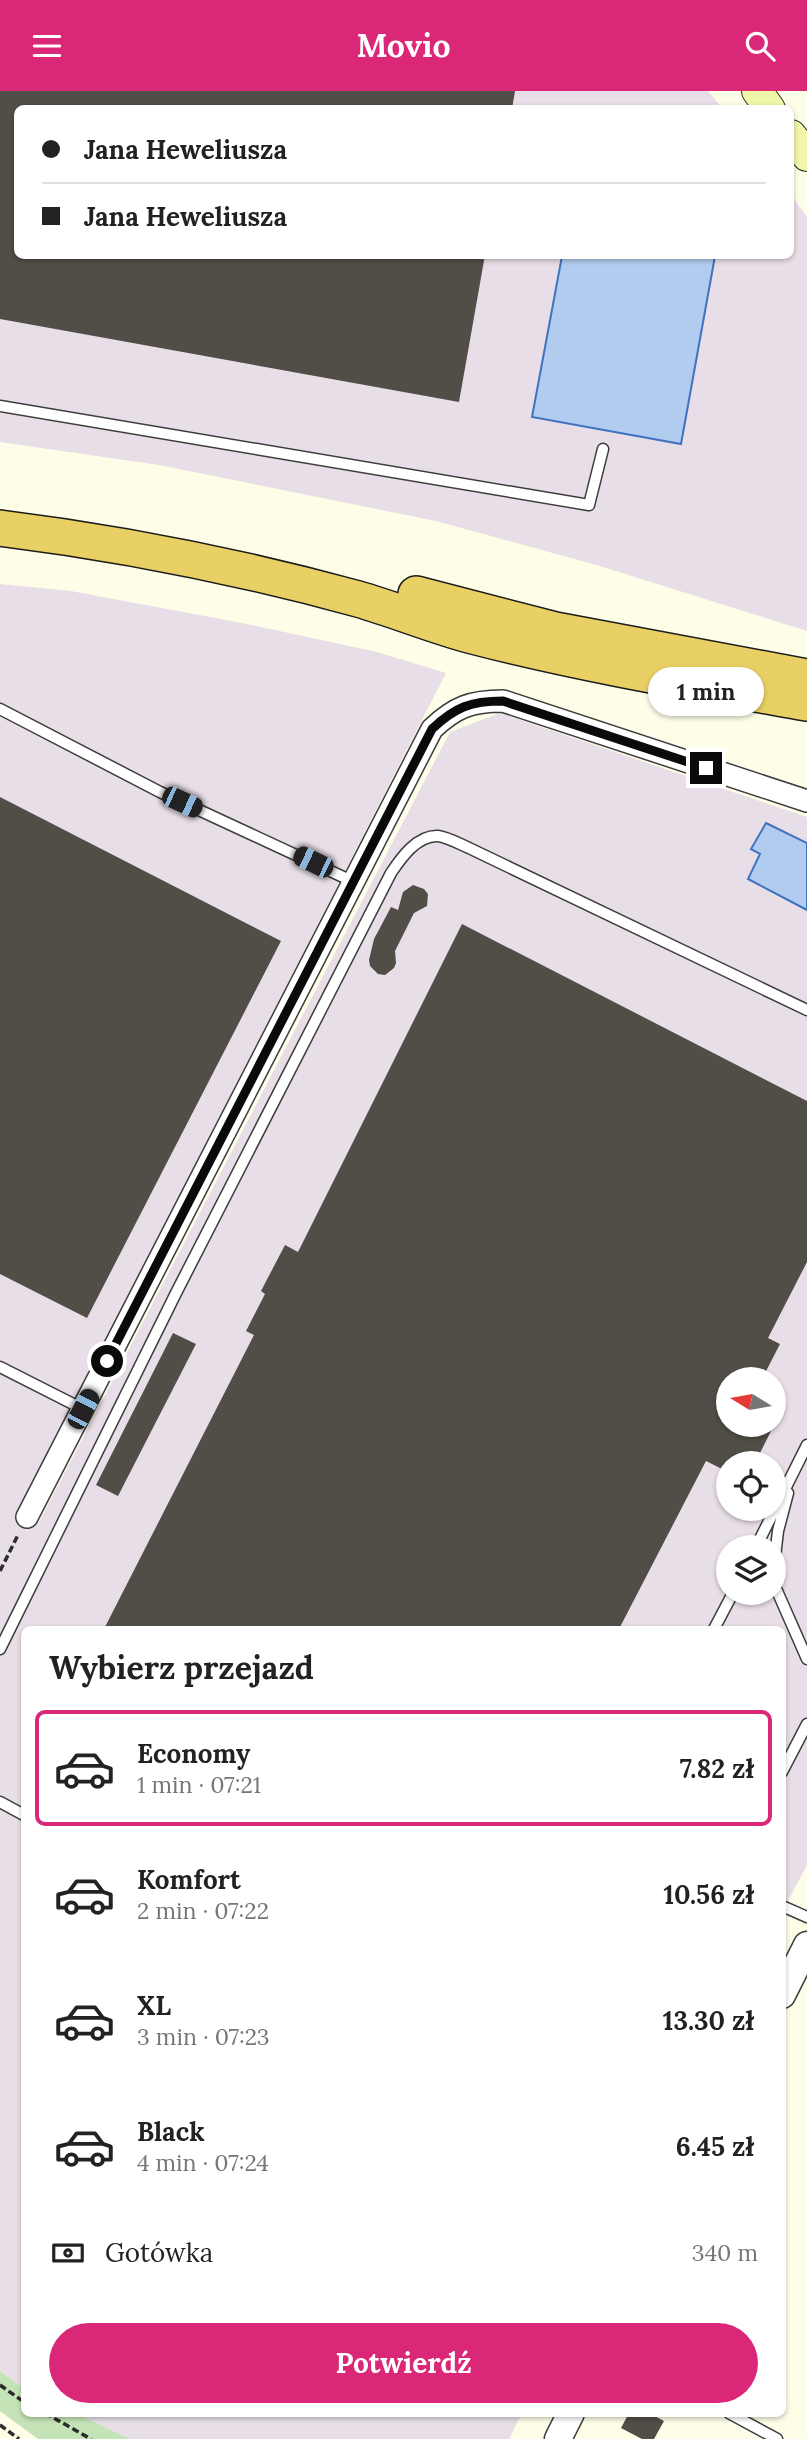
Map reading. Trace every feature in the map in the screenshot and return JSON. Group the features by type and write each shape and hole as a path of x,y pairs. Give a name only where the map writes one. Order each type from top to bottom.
{"highway":[{"path":"0,529 67,536 181,556 359,600 503,643 807,703"},
{"path":"181,556 225,557 322,571 555,630 807,677"}],"main road":[{"path":"794,139 807,156"}],"street":[{"path":"27,1517 432,729 445,717 460,707 481,701 503,701 807,801"},
{"path":"786,1987 807,1945"},
{"path":"558,2439 569,2417"}],"lane":[{"path":"0,406 589,505 603,449"},
{"path":"0,709 160,792 354,882"},
{"path":"0,1649 176,1293 391,873 405,853 422,841 437,836 469,848 807,1010"},
{"path":"0,1367 83,1409"},
{"path":"761,1535 807,1445"},
{"path":"778,1535 792,1474"},
{"path":"716,1626 727,1605"},
{"path":"783,1605 807,1660"},
{"path":"786,1764 807,1724"},
{"path":"0,1802 21,1813"},
{"path":"786,1908 807,1917"},
{"path":"736,2417 777,2439"}],"path":[{"path":"0,1571 27,1517"},
{"path":"0,2385 21,2400"},
{"path":"52,2417 91,2439"},
{"path":"0,2425 19,2439"}],"shaded area":[{"path":"0,91 708,91 720,105 14,105 14,259 794,259 794,199 807,217 807,631 600,566 436,521 159,465 0,442"},
{"path":"0,584 71,591 242,623 377,652 446,673 18,1512 39,1522 450,732 500,713 807,817 807,1865 786,1904 786,1626 21,1626 21,2387 0,2371"},
{"path":"84,2417 520,2417 509,2439 130,2439"}],"green space":[{"path":"0,2371 21,2387 21,2417 84,2417 130,2439 38,2439 0,2411"}],"water":[{"path":"561,259 714,259 681,444 532,417"},
{"path":"766,823 807,843 807,910 748,879 760,854 751,849"}],"building":[{"path":"0,91 515,91 513,105 14,105 14,259 484,259 459,402 0,319"},
{"path":"0,797 281,941 87,1318 0,1274"},
{"path":"413,885 424,889 428,894 427,906 414,913 395,951 394,968 385,975 378,974 370,966 369,960 374,939 391,907 398,910 403,892"},
{"path":"462,924 807,1101 807,1262 768,1338 780,1344 768,1367 716,1367 716,1437 768,1437 761,1451 716,1451 716,1466 706,1461 621,1626 106,1626 254,1335 246,1331 265,1294 261,1291 285,1245 298,1252"},
{"path":"173,1333 196,1344 118,1496 96,1485"},
{"path":"627,2417 656,2417 664,2421 654,2439 642,2439 621,2428"}],"route":[{"path":"107,1361 432,729 460,707 481,701 503,701 706,768"}]}
